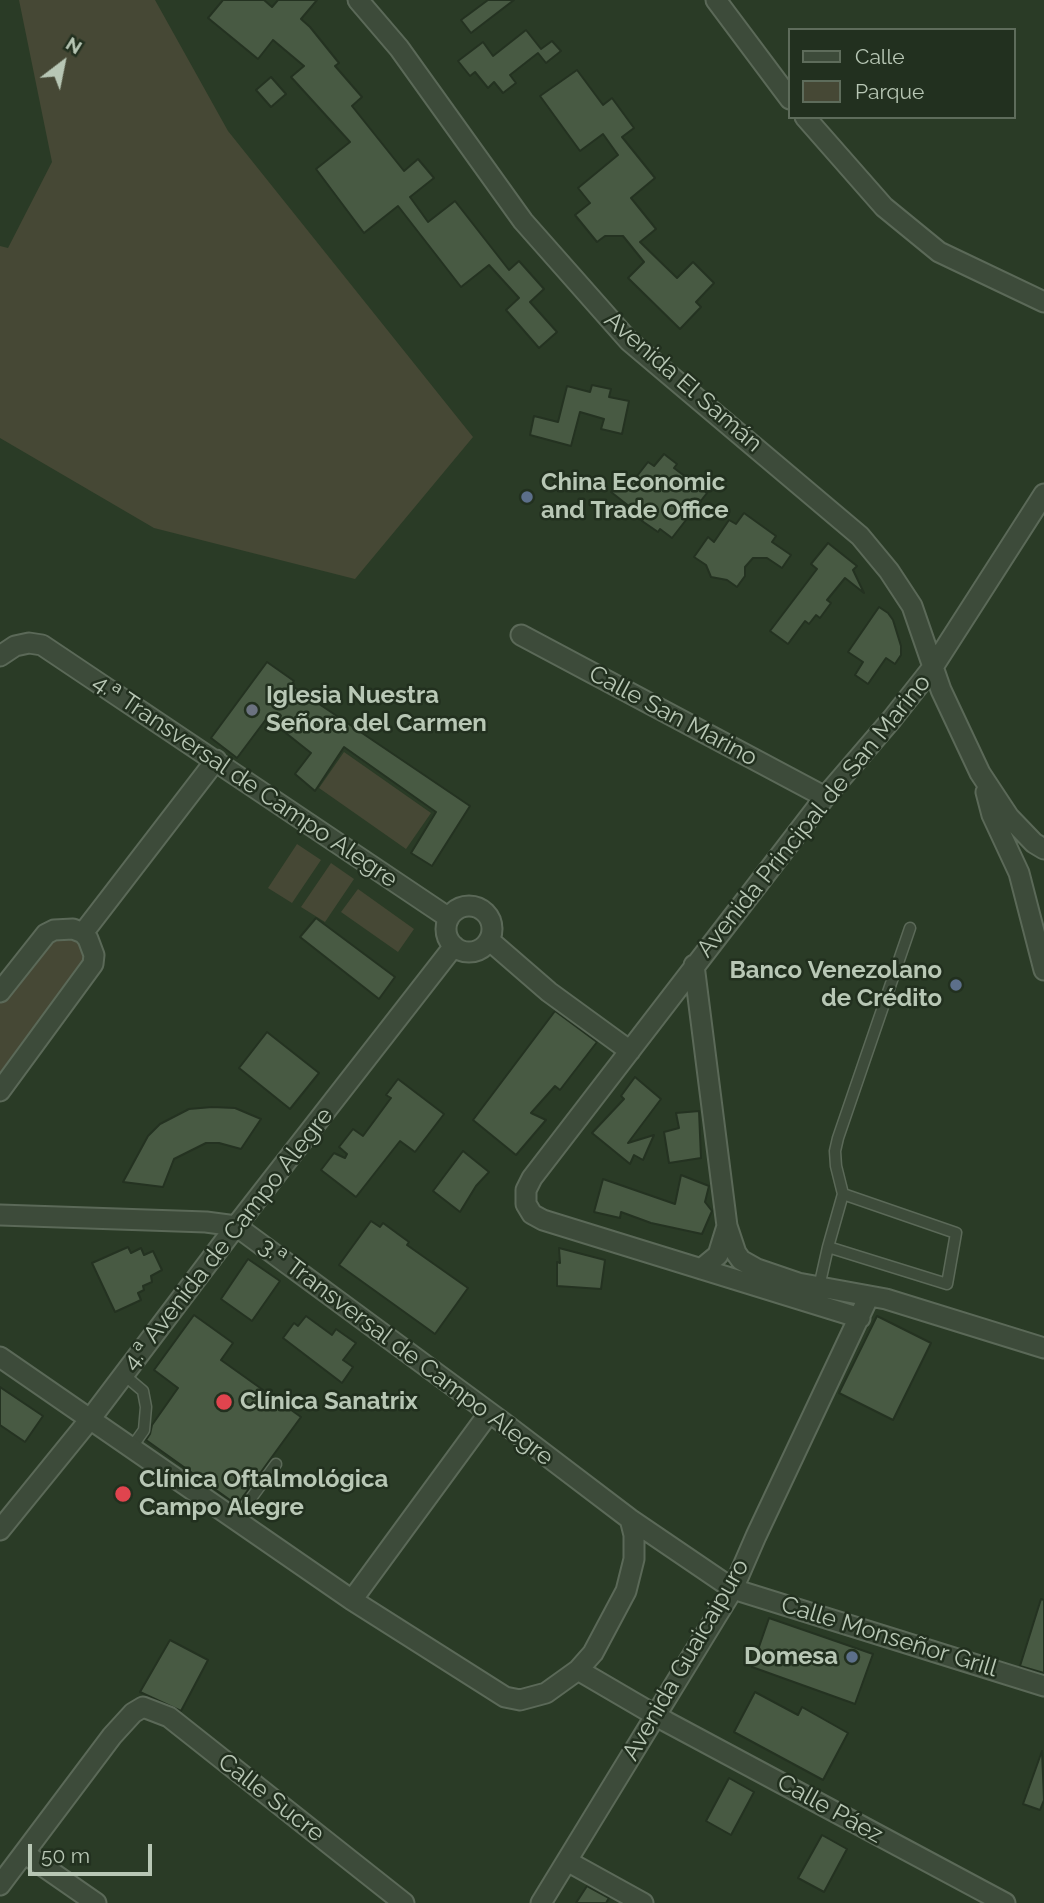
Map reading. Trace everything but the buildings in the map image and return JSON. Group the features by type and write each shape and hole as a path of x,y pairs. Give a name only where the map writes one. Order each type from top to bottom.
{"street":[{"name":"Avenida El Samán","path":"358,0 399,48 523,220 629,341 860,536 889,571 912,606 941,690 980,773"},
{"path":"720,4 788,96"},
{"path":"807,119 884,207 939,252 1044,302"},
{"name":"Avenida Principal de San Marino","path":"860,1318 543,1220 532,1214 526,1204 526,1190 532,1178 694,965 825,797 933,667 1044,494"},
{"name":"Calle San Marino","path":"522,635 825,797"},
{"name":"4.ª Transversal de Campo Alegre","path":"0,656 15,646 29,643 42,645 449,918"},
{"path":"83,933 216,760"},
{"path":"980,773 1009,817 1039,846 1021,860 1019,873"},
{"path":"980,773 992,815 1019,873 1044,970"},
{"path":"466,906 480,909 492,926 489,940 473,951 454,946 446,930 449,918 453,912 466,906"},
{"path":"0,992 46,934 63,929 83,933 91,947 93,964 0,1091"},
{"path":"489,940 549,992 630,1051"},
{"name":"4.ª Avenida de Campo Alegre","path":"0,1530 91,1418 236,1226 454,946"},
{"name":"Avenida Principal de San Marino","path":"694,965 727,1226 736,1253 747,1265 773,1275 869,1296 1044,1348"},
{"name":"3.ª Transversal de Campo Alegre","path":"0,1215 206,1222 236,1226 630,1519 733,1589"},
{"name":"Avenida Principal de San Marino","path":"701,1269 718,1255 727,1226"},
{"name":"Avenida Guaicaipuro","path":"541,1903 733,1589 869,1296"},
{"path":"0,1357 352,1600 505,1697 520,1700 535,1698 553,1688 578,1670 599,1643 626,1591 634,1559 635,1535 630,1519"},
{"path":"352,1600 489,1413"},
{"name":"Calle Monseñor Grill","path":"733,1589 1044,1686"},
{"name":"Calle Páez","path":"578,1670 655,1715 1006,1903"},
{"name":"Calle Sucre","path":"24,1853 112,1736 133,1713 143,1707 169,1717 404,1903"},
{"path":"0,1885 24,1853 96,1903"},
{"path":"566,1861 643,1903"}],"lane":[{"path":"819,1287 843,1194 836,1166 838,1138 910,928"},
{"path":"828,1247 947,1284 956,1233 843,1194"},
{"path":"123,1374 143,1391 146,1407 144,1430 132,1447"},
{"path":"236,1519 276,1464"}],"green space":[{"path":"19,0 155,0 228,131 473,437 355,579 154,528 0,438 0,246 8,248 52,162"},
{"path":"344,752 431,813 406,849 319,788"},
{"path":"297,844 321,860 292,903 268,888"},
{"path":"331,863 354,879 325,922 301,907"},
{"path":"358,889 414,929 398,952 341,912"},
{"path":"63,929 94,955 0,1091 0,992"}],"place":[{"name":"China Economic and Trade Office","path":"527,497"},
{"name":"Iglesia Nuestra Señora del Carmen","path":"252,710"},
{"name":"Banco Venezolano de Crédito","path":"956,985"},
{"name":"Clínica Sanatrix","path":"224,1402"},
{"name":"Clínica Oftalmológica Campo Alegre","path":"123,1494"},
{"name":"Domesa","path":"852,1657"}]}
